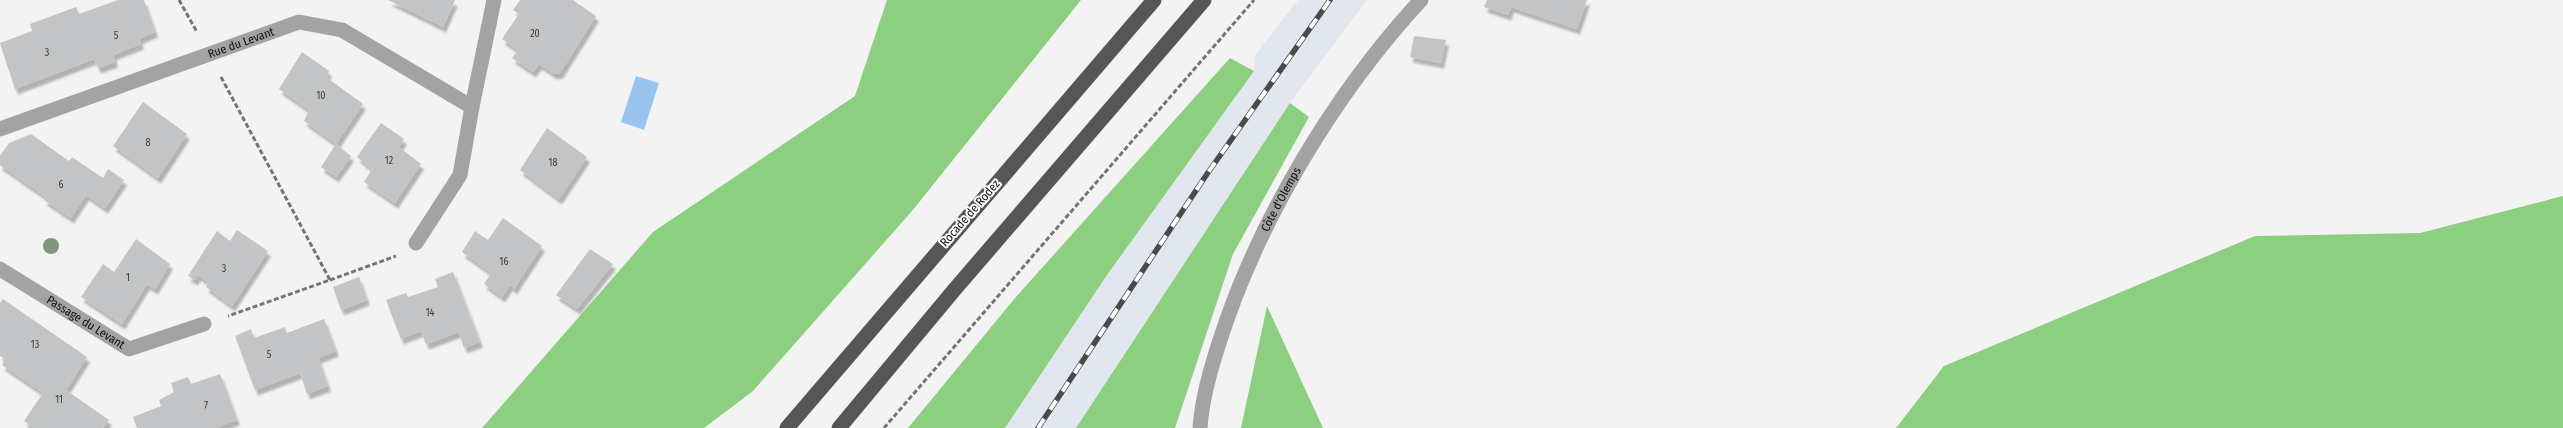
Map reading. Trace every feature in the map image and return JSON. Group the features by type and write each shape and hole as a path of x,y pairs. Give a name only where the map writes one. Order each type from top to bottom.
{"highway":[{"name":"Rocade de Rodez","path":"787,428 1154,0"},
{"path":"839,428 954,289 1204,0"}],"street":[{"path":"416,243 460,175 494,0"},
{"name":"Côte d'Olemps","path":"1200,428 1201,408 1230,309 1266,226 1304,158 1358,78 1421,0"},
{"name":"Rue du Levant","path":"0,129 299,22 342,30 472,107"},
{"name":"Passage du Levant","path":"0,269 129,349 204,324"}],"path":[{"path":"179,0 330,280"},
{"path":"884,428 1254,0"},
{"path":"204,324 394,257 416,243"}],"shaded area":[{"path":"1298,0 1367,0 1290,103 1076,428 1005,428 1107,275 1254,71 1255,55"}],"green space":[{"path":"887,0 1081,0 912,211 753,391 704,428 482,428 653,232 855,96"},
{"path":"1230,58 1254,71 1107,275 1005,428 908,428 1015,298"},
{"path":"1290,103 1309,117 1233,254 1175,428 1076,428"},
{"path":"2563,196 2563,428 1896,428 1944,366 2255,236 2420,233"},
{"path":"1267,306 1323,428 1241,428"}],"water":[{"path":"636,76 659,83 644,130 621,122"}],"building":[{"path":"118,0 144,0 155,32 139,39 141,44 113,55 115,62 98,68 94,59 15,89 0,43 32,31 30,24 76,7 79,14"},
{"path":"388,0 455,0 443,27"},
{"path":"520,0 573,0 596,16 560,73 554,74 539,64 533,72 512,58 518,50 502,39 519,14 513,10"},
{"path":"1487,0 1587,0 1577,29 1511,7 1508,15 1484,7"},
{"path":"1414,36 1446,40 1441,63 1410,57"},
{"path":"302,52 329,71 326,77 363,104 336,144 304,121 309,110 279,89"},
{"path":"143,102 187,134 158,178 113,146"},
{"path":"381,123 404,139 399,147 421,164 395,203 364,182 372,169 357,157"},
{"path":"547,128 587,157 559,199 520,170"},
{"path":"31,134 69,161 72,157 103,178 108,169 124,180 105,208 86,195 71,218 44,200 46,197 0,165 0,156 9,143"},
{"path":"336,144 351,156 336,177 321,167"},
{"path":"503,218 542,246 514,289 510,285 502,297 484,284 491,273 462,252 475,231 488,240"},
{"path":"237,230 268,251 232,306 206,287 208,282 198,275 195,280 188,276 217,231 230,241"},
{"path":"136,239 170,264 155,289 147,284 122,324 81,297 103,264 114,272"},
{"path":"590,249 613,264 577,309 556,295"},
{"path":"453,272 480,342 464,348 459,332 426,344 421,331 401,339 386,300 406,293 408,297 438,287 435,279"},
{"path":"359,277 367,300 341,310 333,287"},
{"path":"3,299 87,357 66,390 109,420 103,428 34,428 24,421 43,393 2,365 5,359 0,356 0,303"},
{"path":"324,319 336,351 318,358 328,386 307,394 300,373 255,390 235,336 251,329 254,338 285,327 287,333"},
{"path":"220,374 237,420 215,428 137,428 133,417 161,406 159,400 174,392 171,383 188,377 191,384"}],"railway":[{"path":"1038,428 1207,174 1330,0"}]}
